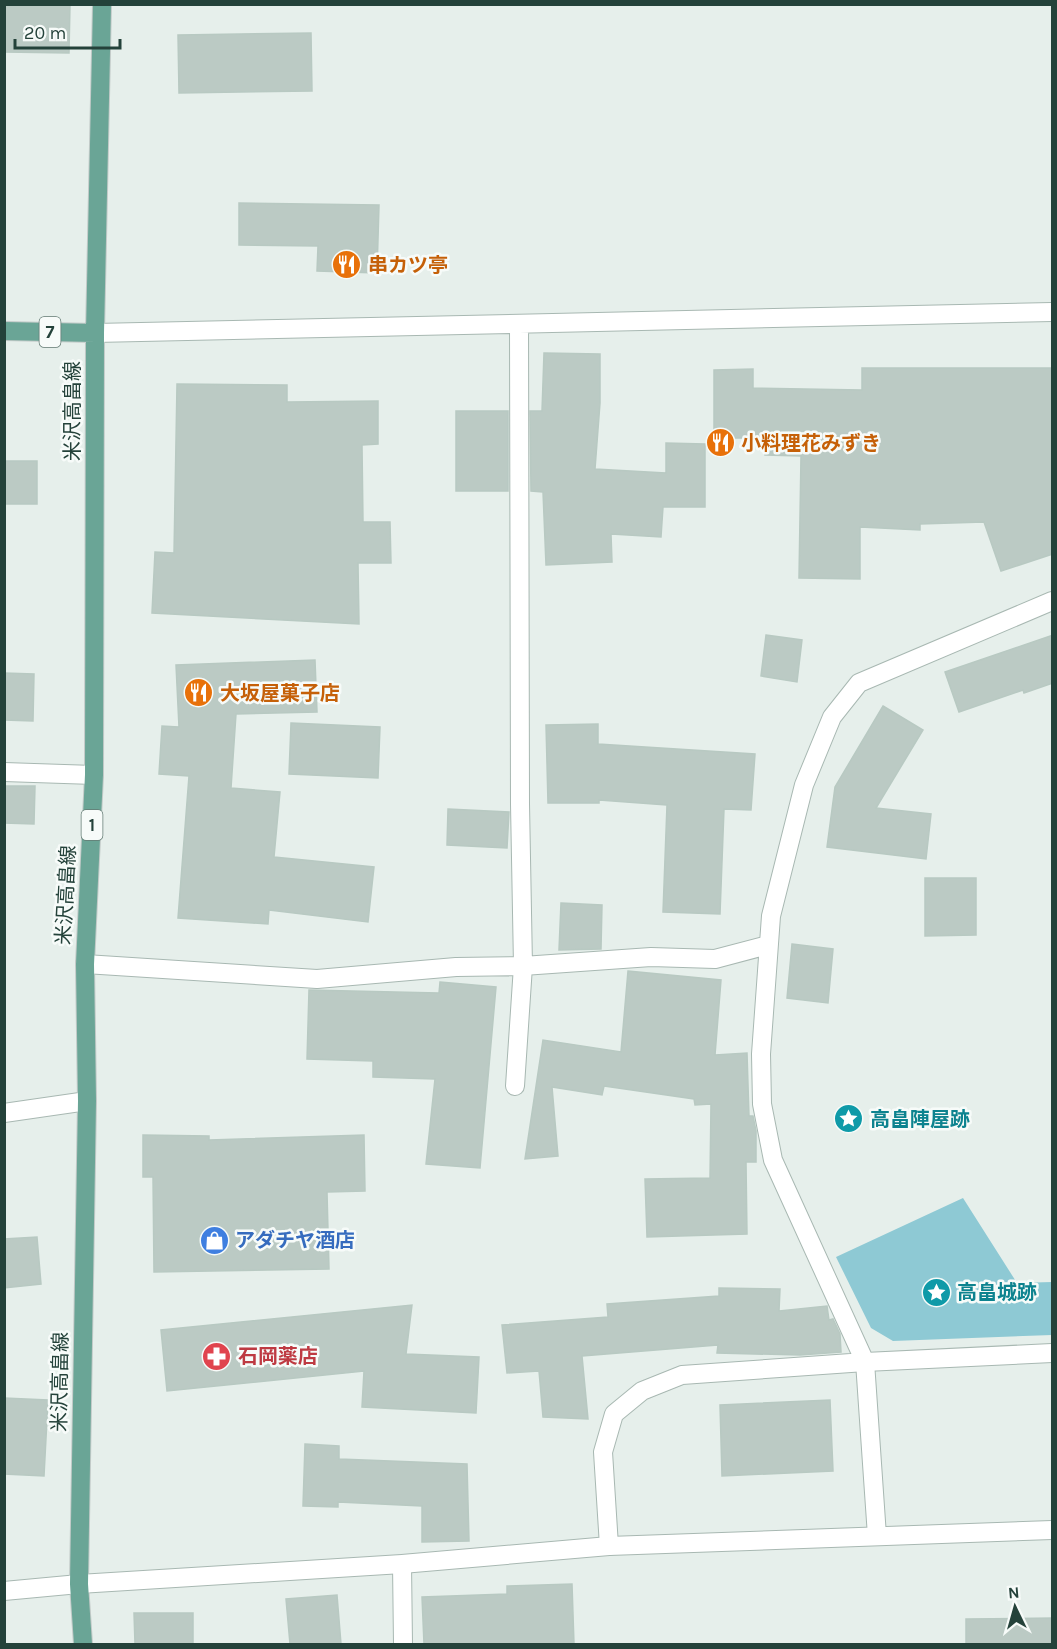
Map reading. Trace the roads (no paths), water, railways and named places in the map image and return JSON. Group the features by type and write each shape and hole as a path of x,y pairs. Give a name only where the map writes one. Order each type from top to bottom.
{"main road":[{"name":"米沢高畠線","path":"83,1644 79,1584 87,1101 85,964 94,775 95,333 102,4"},
{"name":"7","path":"4,331 95,333"}],"street":[{"path":"95,333 1053,312"},
{"path":"515,1086 523,966 520,780 519,324"},
{"path":"877,1536 865,1362 773,1160 762,1104 762,1054 771,916 804,785 832,717 860,683 1027,610 1053,601"},
{"path":"4,772 94,775"},
{"path":"85,964 317,979 456,967 523,966 651,957 715,959 768,945"},
{"path":"4,1113 87,1101"},
{"path":"609,1546 603,1452 614,1414 642,1391 682,1375 865,1362 1053,1353"},
{"path":"4,1591 79,1584 402,1564 609,1546 1053,1530"},
{"path":"402,1564 403,1644"}],"water":[{"path":"963,1198 1017,1283 1052,1282 1052,1335 893,1341 871,1328 836,1257"}],"place":[{"name":"串カツ亭","path":"347,265"},
{"name":"小料理花みずき","path":"720,443"},
{"name":"大坂屋菓子店","path":"199,693"},
{"name":"高畠陣屋跡","path":"849,1119"},
{"name":"アダチヤ酒店","path":"214,1240"},
{"name":"高畠城跡","path":"936,1292"},
{"name":"石岡薬店","path":"217,1356"}]}
